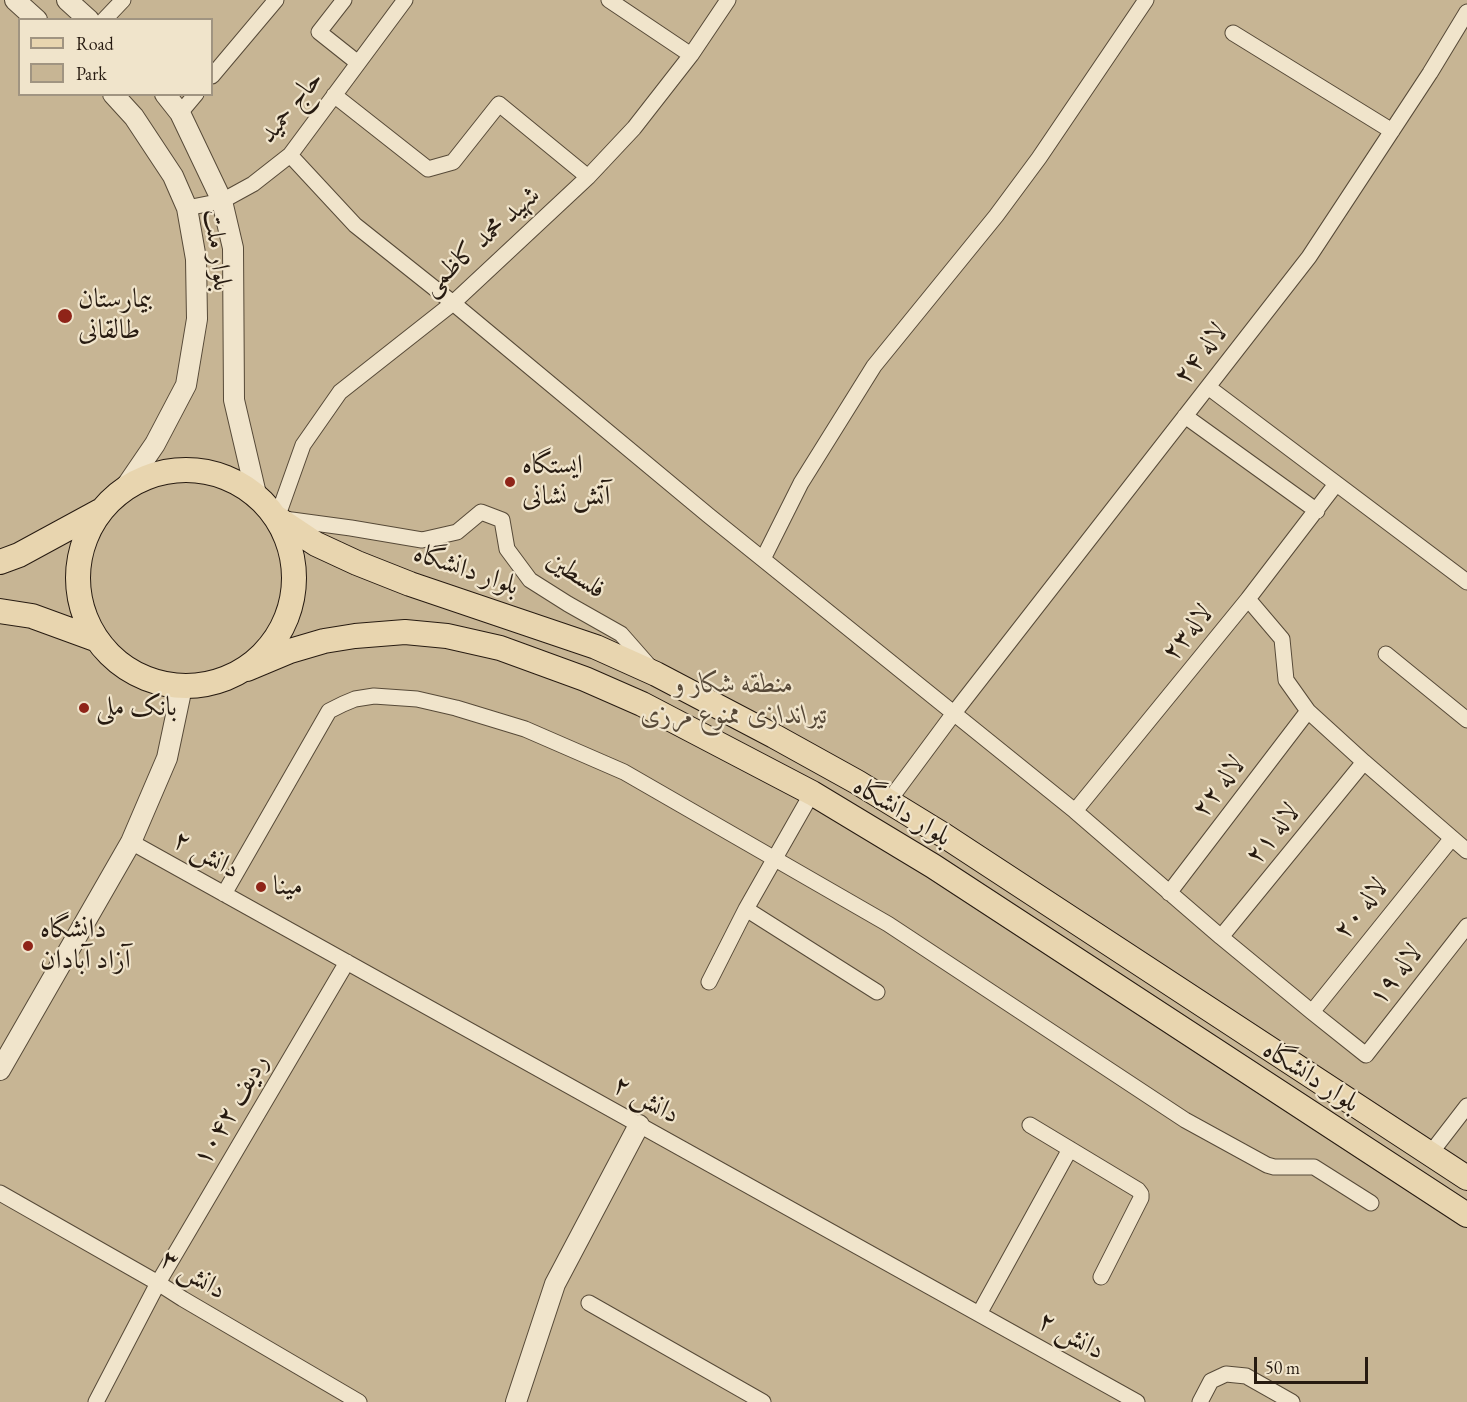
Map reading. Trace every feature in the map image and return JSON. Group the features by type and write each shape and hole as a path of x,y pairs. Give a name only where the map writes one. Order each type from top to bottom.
{"main road":[{"path":"0,562 19,555 100,511 125,488 156,474 190,470 224,476 256,494 277,518 291,549 296,583 289,616 272,646 247,669"},
{"path":"95,639 81,608 77,574 83,541 100,511"},
{"name":"بلوار دانشگاه","path":"277,518 316,544 357,563 410,584 596,647 656,674 774,735 857,782 955,843 1467,1178"},
{"path":"0,611 32,616 95,639"},
{"name":"بلوار دانشگاه","path":"95,639 118,664 148,681 182,687 216,683 290,651 324,641 405,632 447,636 500,648 585,679 642,704 812,793 933,866 1467,1215"}],"street":[{"path":"15,0 36,18"},
{"path":"68,0 87,18"},
{"path":"106,18 123,0"},
{"path":"213,75 276,0"},
{"path":"344,0 319,32 358,63"},
{"name":"حاج حمید","path":"187,208 222,201 253,184 290,155 405,0"},
{"path":"609,0 691,55"},
{"name":"شهید محمد کاظمی","path":"277,518 303,445 340,392 453,303 588,177 634,128 691,55 728,0"},
{"path":"763,559 801,483 874,366 996,216 1039,158 1146,0"},
{"name":"لاله ۲۴","path":"888,802 954,713 1309,257 1467,12"},
{"path":"1233,33 1392,131"},
{"name":"بلوار ملت","path":"115,96 134,117 173,176 187,208 196,259 197,319 186,385 155,444 125,488"},
{"name":"بلوار ملت","path":"167,96 180,113 222,201 232,248 234,400 256,494"},
{"path":"180,113 194,96"},
{"path":"334,96 428,169 453,162 499,104 588,177"},
{"path":"290,155 355,225 1075,811 1221,938 1312,1012"},
{"path":"1208,387 1467,582"},
{"path":"1185,416 1317,511"},
{"name":"لاله۲۳","path":"1075,811 1248,599 1336,484"},
{"name":"فلسطین","path":"277,518 422,540 457,532 481,512 502,520 507,549 530,580 621,634 656,674"},
{"path":"1248,599 1282,639 1286,680 1308,711 1467,851"},
{"path":"1386,654 1467,720"},
{"path":"0,1070 131,842 167,758 182,687"},
{"path":"224,894 329,711 355,699 374,696 417,699 456,708 525,729 624,772 888,924 1185,1120 1267,1165 1314,1167 1371,1203"},
{"name":"لاله ۲۲","path":"1169,893 1308,711"},
{"name":"لاله ۲۱","path":"1221,938 1364,762"},
{"path":"709,982 746,909 812,793"},
{"name":"لاله ۲۰","path":"1312,1012 1452,838"},
{"name":"دانش ۲","path":"131,842 1137,1402"},
{"path":"746,909 877,992"},
{"name":"لاله ۱۹","path":"1312,1012 1366,1055 1467,926"},
{"name":"ردیف ۱۰۴۲","path":"96,1402 158,1283 347,962"},
{"path":"1430,1154 1467,1106"},
{"path":"516,1402 555,1284 639,1125"},
{"path":"1030,1125 1138,1190 1141,1194 1101,1277"},
{"path":"979,1314 1070,1149"},
{"name":"دانش ۳","path":"0,1193 359,1402"},
{"path":"589,1304 763,1402"},
{"path":"1200,1402 1210,1381 1226,1374 1246,1376 1292,1402"}],"green space":[{"name":"منطقه شکار و تیراندازی ممنوع مرزی","path":"0,0 1467,0 1467,1402 0,1402"}],"place":[{"name":"بیمارستان طالقانی","path":"65,316"},
{"name":"ایستگاه آتش نشانی","path":"510,482"},
{"name":"بانک ملی","path":"84,708"},
{"name":"مینا","path":"261,887"},
{"name":"دانشگاه آزاد آبادان","path":"28,946"}]}
